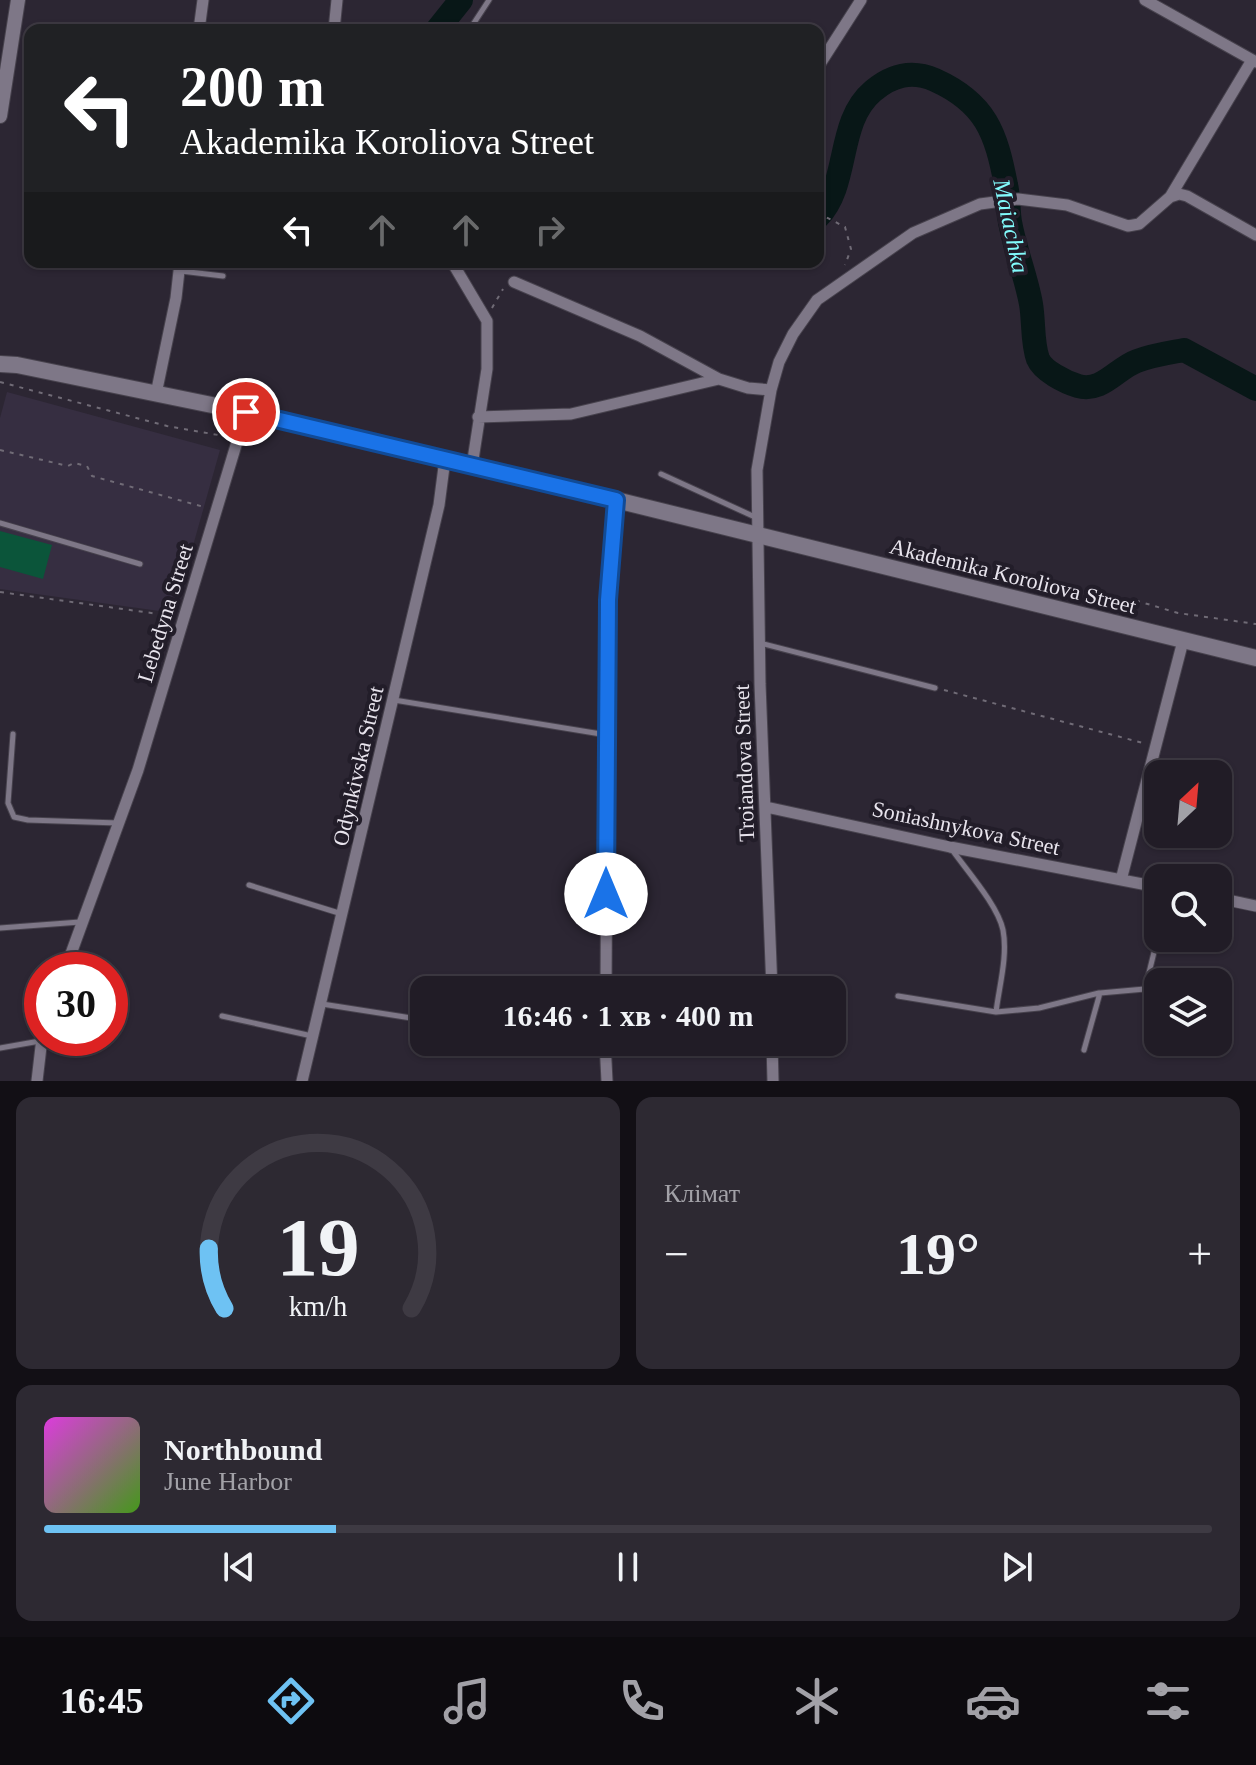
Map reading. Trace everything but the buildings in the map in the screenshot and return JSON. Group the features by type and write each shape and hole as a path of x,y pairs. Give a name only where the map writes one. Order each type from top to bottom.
{"main road":[{"name":"Akademika Koroliova Street","path":"0,364 246,412 616,500 759,526 1099,620 1256,658"}],"street":[{"path":"0,116 18,0"},
{"path":"200,24 203,0"},
{"path":"335,24 337,0"},
{"path":"824,58 861,0"},
{"path":"759,526 757,470 771,390 779,362 793,334 817,300 913,233 963,210 1018,199 1067,205 1128,226 1139,224 1170,197 1254,61 1145,0"},
{"path":"1170,197 1179,194 1187,196 1256,235"},
{"path":"156,394 180,268"},
{"path":"456,268 487,321 487,369 472,466"},
{"path":"514,282 640,336 719,379 748,388 771,390"},
{"path":"478,417 571,414 719,379"},
{"name":"Lebedyna Street","path":"71,952 138,770 246,412"},
{"name":"Odynkivska Street","path":"302,1081 439,505 445,459"},
{"path":"606,976 608,600 616,500"},
{"name":"Troiandova Street","path":"759,526 759,643 772,976"},
{"path":"1121,880 1183,641"},
{"name":"Soniashnykova Street","path":"766,807 1144,884"},
{"path":"1232,901 1256,906"},
{"path":"37,1081 40,1056"},
{"path":"606,1056 607,1081"},
{"path":"772,1056 773,1081"}],"lane":[{"path":"473,24 489,0"},
{"path":"189,268 223,276"},
{"path":"661,474 759,526"},
{"path":"0,523 140,564"},
{"path":"759,643 935,688"},
{"path":"394,700 608,735"},
{"path":"13,734 8,803 14,817 119,823"},
{"path":"950,847 995,911 1003,930 996,1012"},
{"path":"249,885 343,914"},
{"path":"0,928 80,922"},
{"path":"898,996 996,1012 1039,1008 1100,993 1145,989 1154,952"},
{"path":"1084,1050 1100,993"},
{"path":"322,1004 410,1018"},
{"path":"222,1016 313,1037"},
{"path":"0,1048 24,1043"}],"path":[{"path":"824,215 845,227 851,249 841,268 838,285"},
{"path":"487,321 499,293 514,282"},
{"path":"0,382 167,426 238,439"},
{"path":"0,450 68,466 74,463 87,466 92,476 205,507"},
{"path":"0,592 185,617"},
{"path":"1099,620 1134,600 1178,613 1256,624"},
{"path":"935,688 1156,746"}],"shaded area":[{"path":"7,392 220,450 174,613 0,589 0,418"}],"green space":[{"path":"0,531 52,545 43,579 0,567"}],"waterway":[{"name":"Maiachka","path":"442,24 461,0"},
{"name":"Maiachka","path":"824,209 835,188 853,119 861,104 873,91 895,78 918,75 935,80 966,99 993,135 1007,190 1012,232 1031,304 1036,353 1045,368 1078,386 1095,386 1137,361 1184,350 1256,389"}],"route":[{"path":"246,412 616,500 608,600 606,894"}]}
